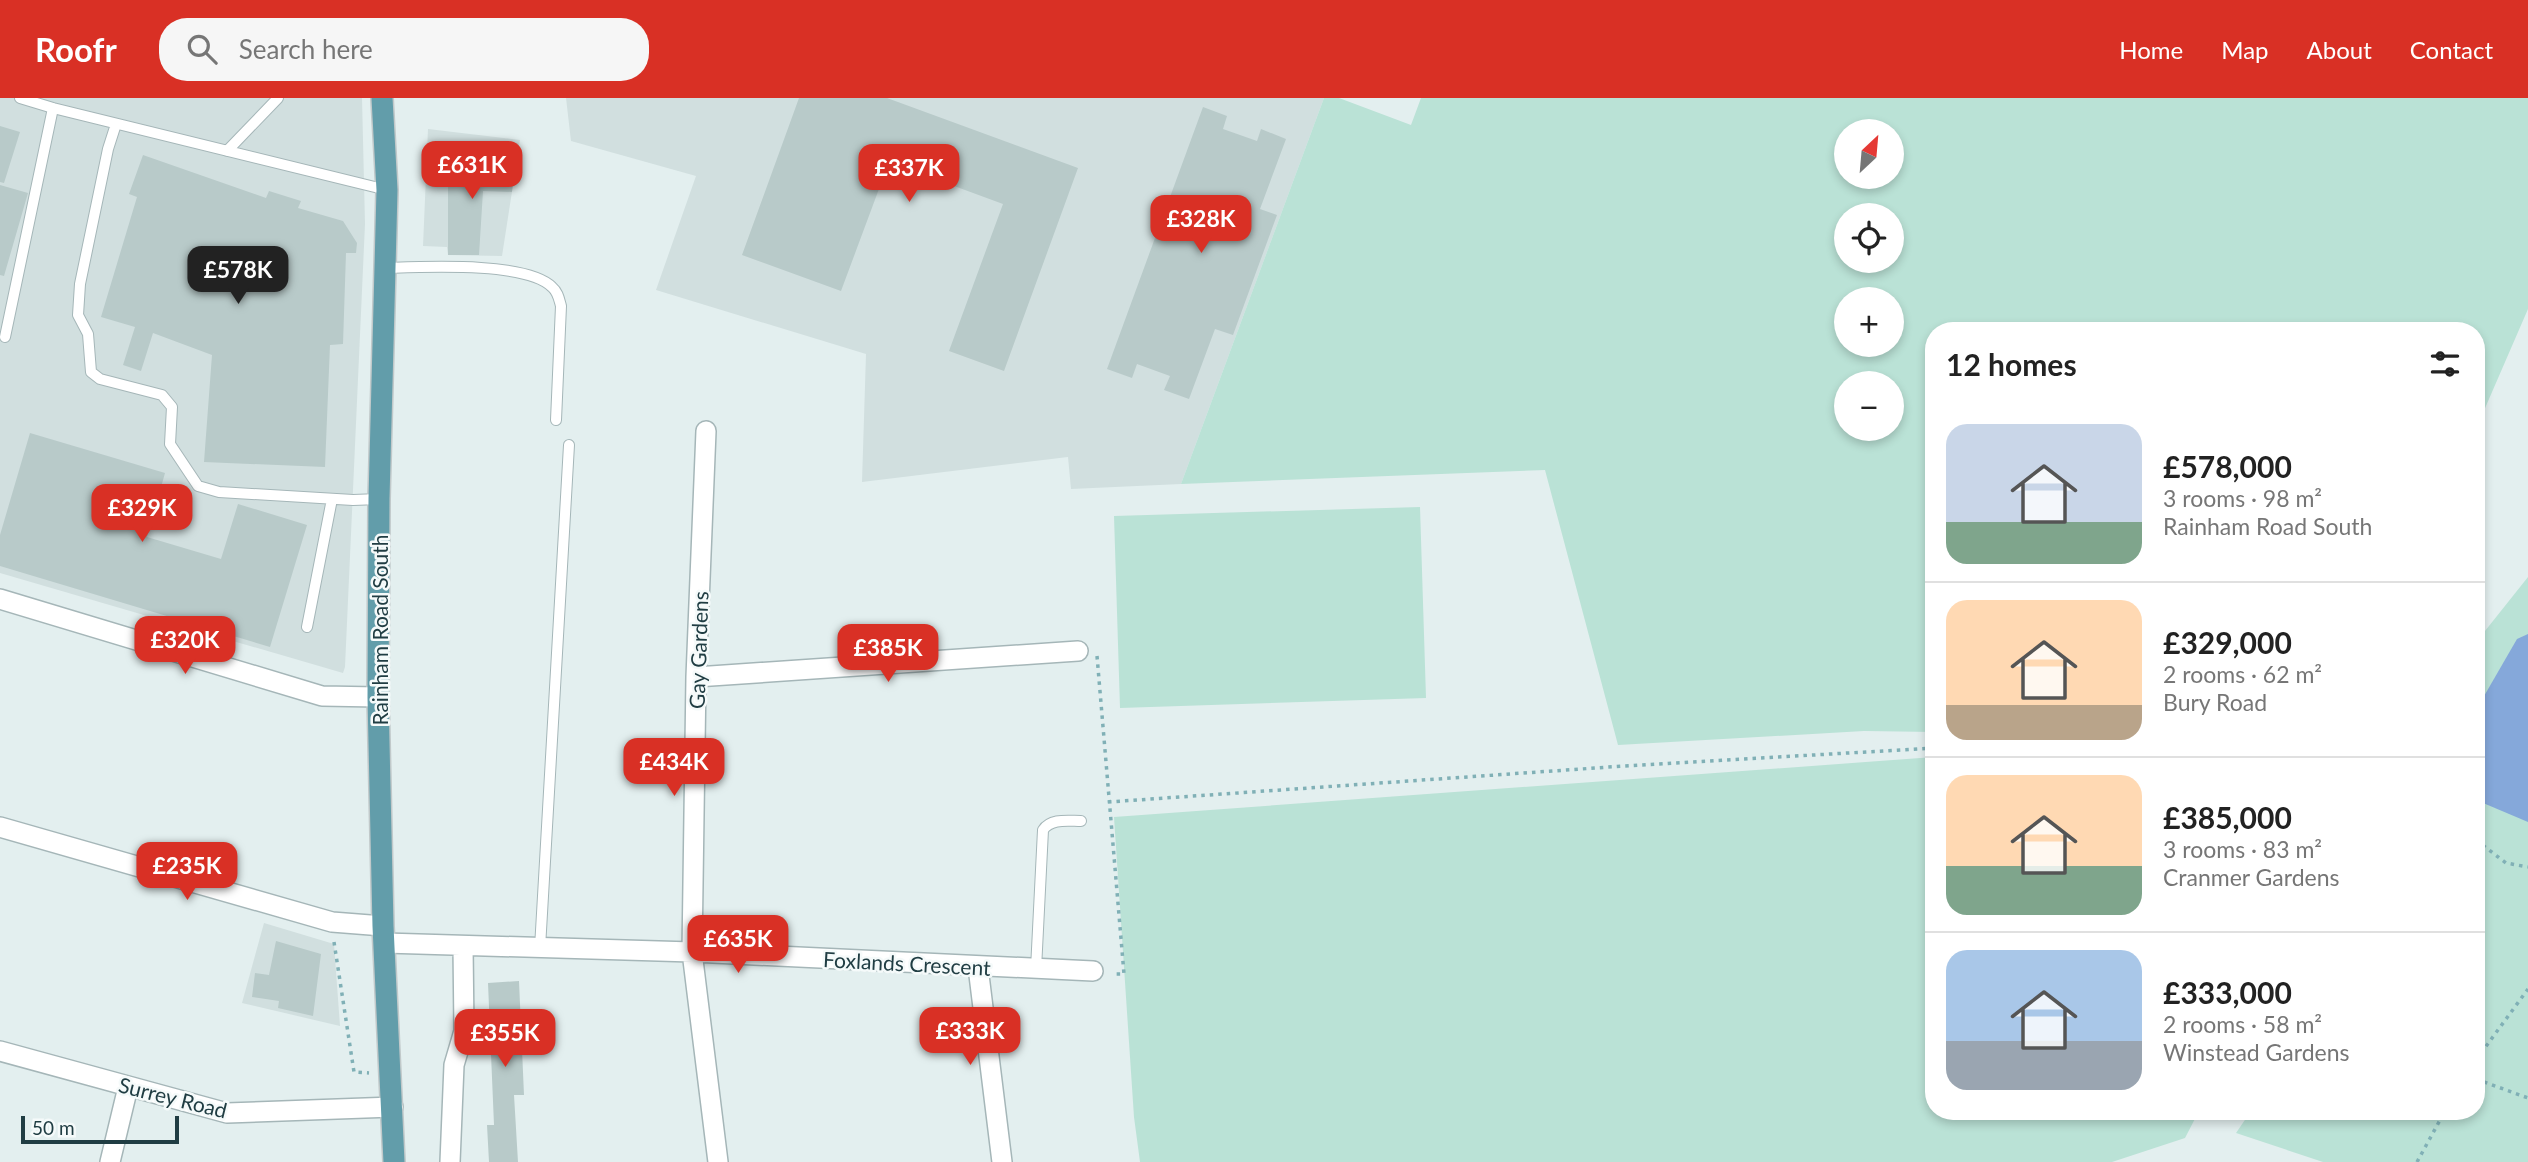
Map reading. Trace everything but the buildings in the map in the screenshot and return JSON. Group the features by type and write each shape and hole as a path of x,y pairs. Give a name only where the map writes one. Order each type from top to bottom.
{"main road":[{"name":"Rainham Road South","path":"382,98 387,190 379,499 378,697 384,935 394,1162"}],"street":[{"name":"Gay Gardens","path":"706,431 696,677 692,952 718,1162"},
{"path":"0,598 322,696 378,697"},
{"path":"696,677 1078,651"},
{"name":"Foxlands Crescent","path":"0,827 331,922 384,935 463,946 692,952 1093,971"},
{"path":"450,1162 454,1065 464,1031 463,946"},
{"path":"978,967 1002,1162"},
{"name":"Surrey Road","path":"0,1051 228,1114 393,1107"},
{"path":"110,1162 128,1087"}],"lane":[{"path":"20,98 387,190"},
{"path":"227,151 278,98"},
{"path":"5,337 53,108"},
{"path":"116,124 108,149 80,284 78,315 88,334 91,372 100,379 162,395 172,407 170,444 198,486 219,492 379,499"},
{"path":"384,268 463,268 513,272 550,285 558,294 561,306 556,420"},
{"path":"540,948 569,445"},
{"path":"307,627 332,499"},
{"path":"1036,969 1043,830 1047,824 1056,821 1081,821"}],"path":[{"path":"1078,651 1097,650 1124,974 1093,971"},
{"path":"1108,802 1624,766 1925,749"},
{"path":"2485,847 2506,863 2528,867"},
{"path":"331,922 354,1072 391,1073"},
{"path":"2485,1048 2528,989"},
{"path":"2485,1082 2528,1098"},
{"path":"2417,1162 2440,1120"}],"shaded area":[{"path":"0,98 362,98 365,224 343,673 0,573"},
{"path":"566,98 1324,98 1181,484 1071,489 1068,457 862,482 866,354 656,290 696,176 571,141"},
{"path":"428,129 520,140 502,256 448,255 447,247 423,246"},
{"path":"264,923 334,944 340,1026 242,1003"}],"green space":[{"path":"1324,98 1339,98 1411,125 1421,98 2528,98 2528,309 2485,408 2485,322 1925,322 1925,732 1864,731 1618,745 1545,470 1181,484"},
{"path":"1420,507 1426,698 1120,708 1114,516"},
{"path":"2528,577 2528,1162 2323,1162 2236,1133 2245,1120 2485,1120 2485,631"},
{"path":"1925,758 1925,1120 2194,1120 2185,1138 2112,1162 1140,1162 1134,1117 1114,817"}],"water":[{"path":"2528,634 2528,822 2485,804 2485,694 2517,639"}]}
